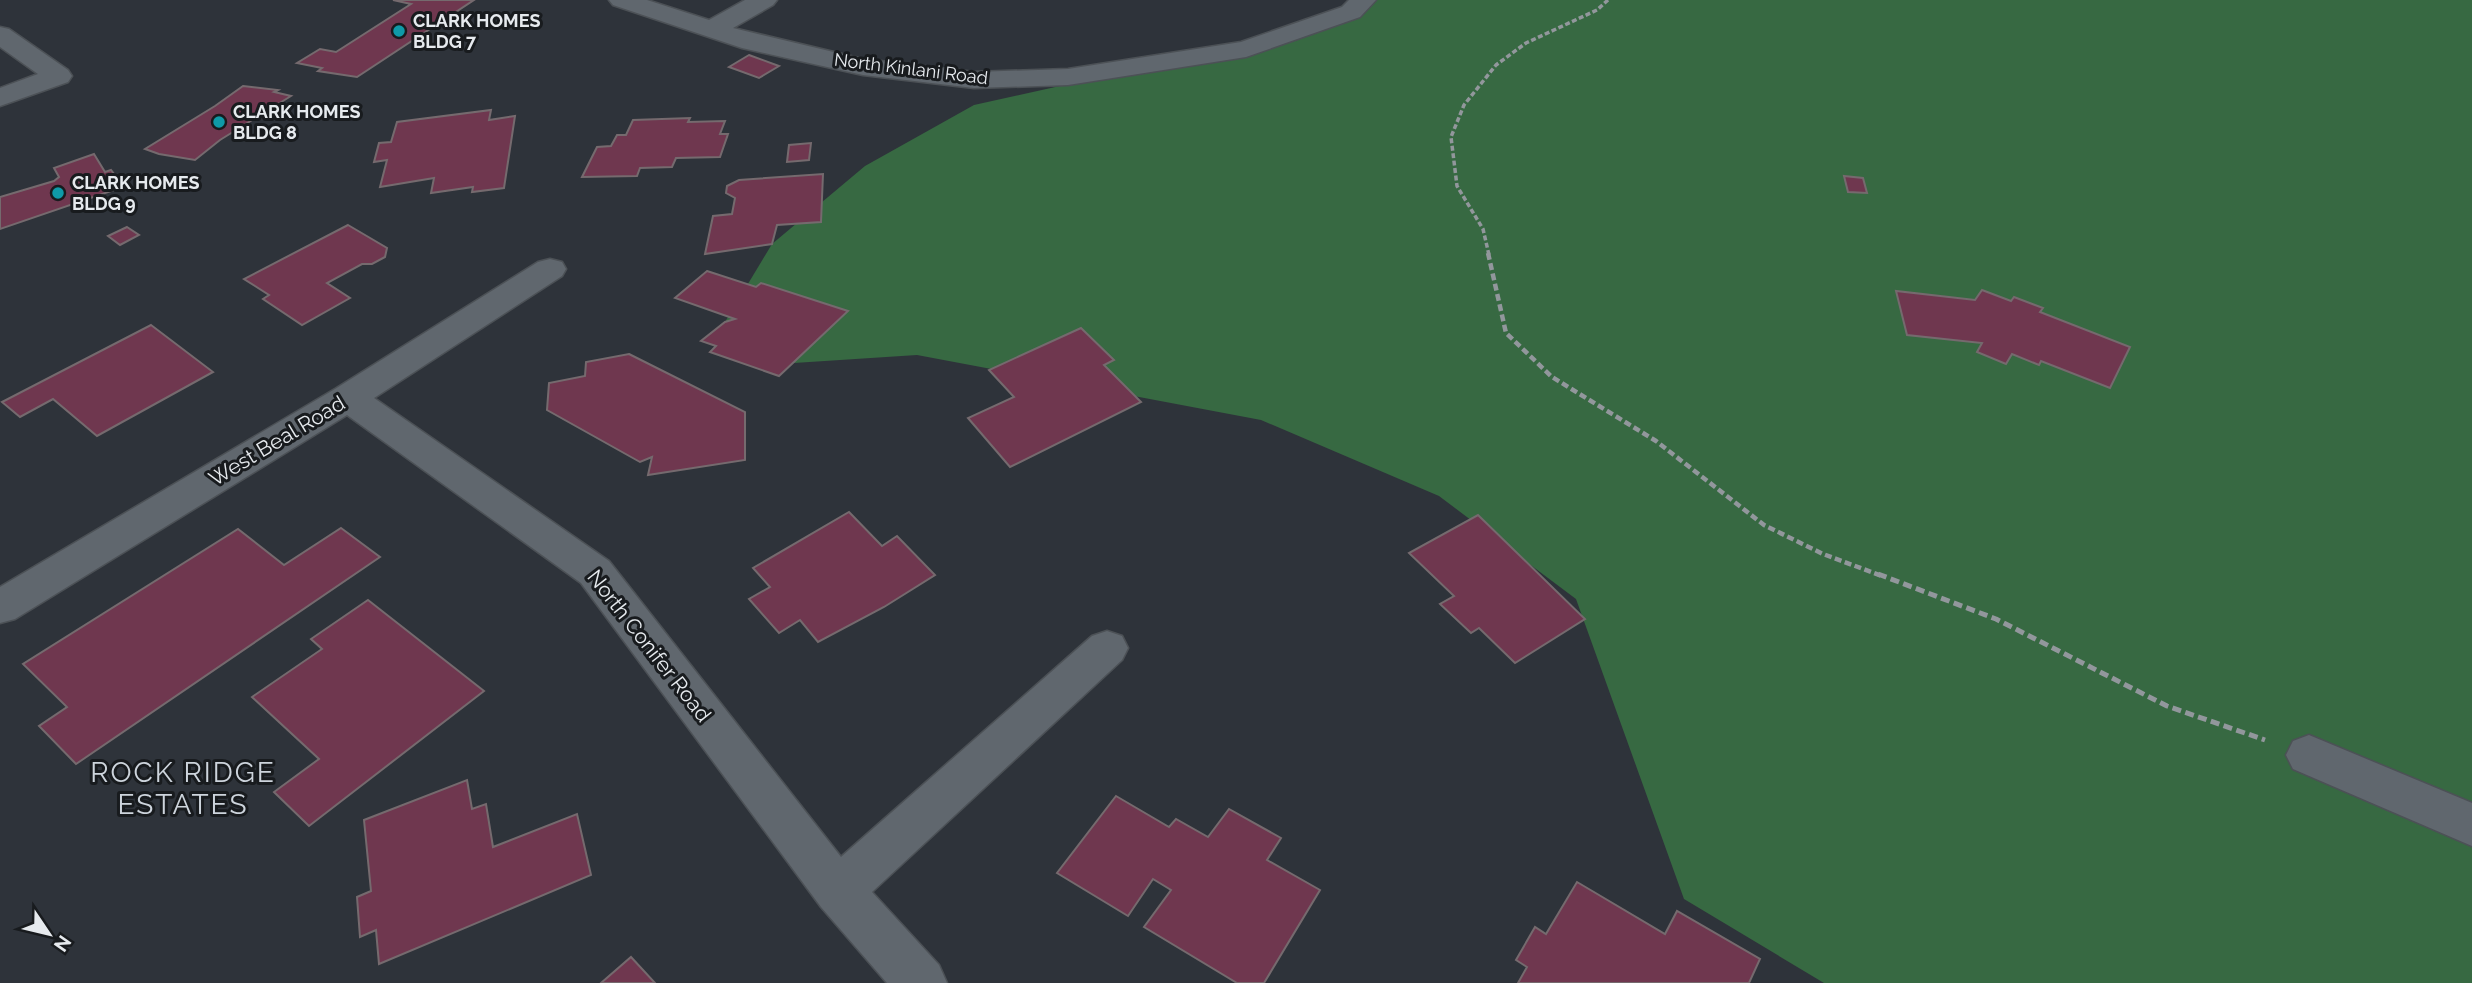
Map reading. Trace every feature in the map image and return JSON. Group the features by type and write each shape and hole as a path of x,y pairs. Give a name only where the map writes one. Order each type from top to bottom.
{"street":[{"name":"North Kinlani Road","path":"622,0 742,40 863,67 974,80 1068,77 1246,49 1351,12 1363,0"},
{"path":"711,30 761,0"},
{"path":"0,35 58,76 0,98"},
{"name":"West Beal Road","path":"0,607 348,398 550,270"},
{"name":"North Conifer Road","path":"348,398 594,572 838,891 921,983"},
{"path":"838,891 1107,648"},
{"path":"2309,755 2472,825"}],"path":[{"path":"1608,0 1597,10 1526,43 1496,65 1464,106 1451,137 1457,186 1483,229 1506,333 1552,377 1656,441 1764,525 1823,554 1996,619 2166,706 2309,755"}],"green space":[{"path":"1351,0 2472,0 2472,983 1824,983 1684,899 1576,599 1439,496 1261,420 917,355 794,363 725,322 772,244 865,166 974,105 1298,33"}],"building":[{"name":"CLARK HOMES BLDG 7","path":"393,0 474,0 357,77 318,71 322,68 297,63 320,49 336,52 411,4"},
{"path":"749,55 779,66 759,78 729,67"},
{"name":"CLARK HOMES BLDG 8","path":"243,86 278,90 274,92 291,96 220,140 195,160 145,149 215,106"},
{"path":"491,110 489,120 515,116 504,188 472,192 473,187 431,193 434,178 380,187 387,160 374,162 379,143 391,142 397,122"},
{"path":"690,118 688,122 725,121 720,134 728,134 720,157 676,158 672,167 640,168 637,176 582,177 597,147 611,146 617,135 626,135 633,120"},
{"path":"811,143 809,160 787,162 789,145"},
{"name":"CLARK HOMES BLDG 9","path":"94,154 105,172 111,170 117,178 111,180 117,189 0,229 0,197 54,181 59,177 54,168"},
{"path":"823,174 821,222 777,225 772,244 705,254 713,216 732,214 735,198 726,193 727,186 739,180"},
{"path":"1844,176 1863,178 1867,193 1848,192"},
{"path":"348,225 387,248 385,257 372,264 362,264 327,283 350,298 302,325 263,299 269,295 244,279"},
{"path":"127,227 139,235 120,245 108,236"},
{"path":"707,271 756,287 761,283 848,311 779,376 710,352 716,346 701,341 725,322 735,319 675,298"},
{"path":"1982,290 2011,301 2014,297 2043,308 2040,312 2130,347 2110,388 2041,361 2039,365 2012,354 2006,364 1977,352 1982,343 1907,335 1896,291 1975,300"},
{"path":"151,325 213,372 97,436 53,399 20,417 2,402"},
{"path":"1081,328 1114,360 1104,365 1141,402 1010,467 968,418 1014,397 989,370"},
{"path":"629,354 745,412 745,460 648,475 652,457 640,462 547,410 549,383 585,376 586,362"},
{"path":"849,512 882,546 897,536 935,575 884,607 818,642 800,620 779,633 749,599 770,587 753,568"},
{"path":"1478,515 1585,619 1515,663 1479,628 1471,633 1440,604 1454,596 1409,553"},
{"path":"341,528 380,557 76,764 39,726 67,707 23,664 238,529 284,565"},
{"path":"368,600 484,691 309,826 274,792 319,759 252,697 322,649 311,639"},
{"path":"467,780 472,809 486,804 493,847 577,814 591,875 379,964 376,930 360,937 357,897 371,891 364,820"},
{"path":"1116,796 1169,827 1176,819 1208,837 1229,809 1281,838 1267,860 1320,890 1264,983 1237,983 1144,927 1171,890 1153,879 1128,916 1057,873"},
{"path":"1577,882 1665,934 1677,911 1760,959 1749,983 1518,983 1527,967 1516,960 1535,927 1546,934"},
{"path":"631,957 655,983 601,983"}],"place":[{"name":"CLARK HOMES BLDG 7","path":"399,31"},
{"name":"CLARK HOMES BLDG 8","path":"219,122"},
{"name":"CLARK HOMES BLDG 9","path":"58,193"}],"district":[{"name":"ROCK RIDGE ESTATES","path":"183,788"}]}
